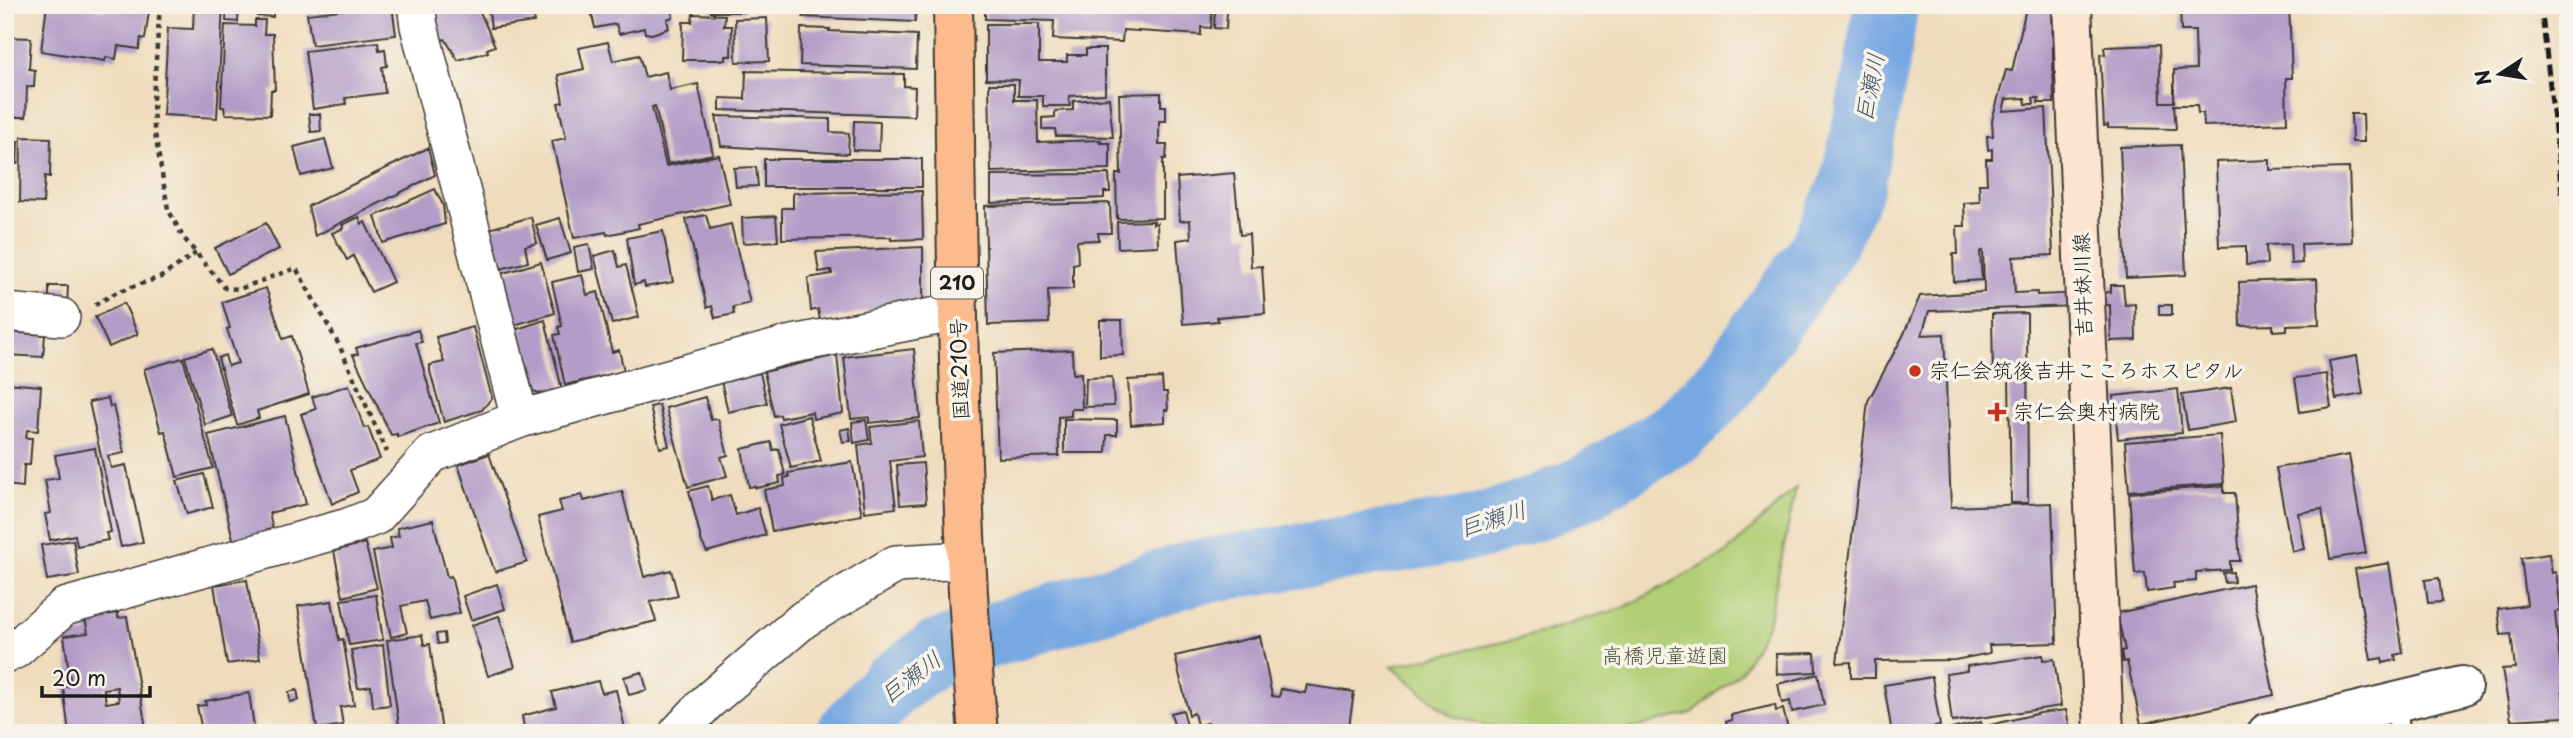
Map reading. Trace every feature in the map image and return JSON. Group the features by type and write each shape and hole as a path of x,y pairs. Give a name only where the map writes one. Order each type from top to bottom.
{"highway":[{"name":"国道210号","path":"953,5 958,312 966,560 978,728"}],"main road":[{"name":"吉井妹川線","path":"2072,5 2104,733"}],"street":[{"path":"416,5 429,66 520,419"},
{"path":"5,312 61,317"},
{"path":"5,654 15,650 64,607 348,527 376,516 432,454 520,419 788,345 958,312"},
{"path":"678,733 706,703 804,619 885,570 896,564 966,560"},
{"path":"2267,733 2398,717 2462,686"}],"path":[{"path":"160,5 153,99 168,209 183,237 225,288 239,289 296,268 339,345 403,488"},
{"path":"61,317 82,312 117,292 161,277 196,253"}],"green space":[{"name":"高橋児童遊園","path":"1796,488 1768,624 1742,671 1692,713 1614,733 1511,733 1450,715 1391,666 1526,637 1625,607 1725,554"}],"building":[{"path":"47,5 76,5 105,10 105,5 126,5 149,11 145,39 141,38 139,49 118,46 116,59 106,57 105,61 41,51"},
{"path":"194,5 223,5 217,118 163,115 168,28 193,29"},
{"path":"227,5 239,5 238,22 226,21"},
{"path":"258,5 273,5 273,17 257,16"},
{"path":"392,5 396,35 312,45 307,14"},
{"path":"431,5 477,5 495,46 487,49 488,52 458,60 445,39 439,41"},
{"path":"488,5 532,5 534,22 491,28"},
{"path":"608,5 671,5 673,17 667,19 669,28 652,34 645,33 644,28 619,34 616,24 595,28 591,11"},
{"path":"711,5 745,5 745,12 711,12"},
{"path":"803,5 916,5 915,22 803,17"},
{"path":"985,5 1201,5 1201,10 1212,11 1211,28 1201,27 1201,35 1123,30 1122,42 1053,39 1054,21 985,19"},
{"path":"2180,5 2289,5 2292,78 2286,78 2287,123 2204,126 2203,113 2198,113 2197,105 2174,105 2176,129 2104,126 2100,54 2105,55 2104,47 2159,45 2161,102 2174,102 2174,70 2196,69 2195,31 2181,31"},
{"name":"宗仁会筑後吉井こころホスピタル","path":"2026,8 2052,8 2054,103 2038,103 2039,98 2033,98 2034,104 2026,104 2025,98 2006,99 2003,111 2046,108 2053,255 2013,257 2015,293 2037,292 2037,295 2111,292 2111,285 2123,285 2125,305 2135,304 2136,340 2111,341 2110,305 1929,311 1922,335 1944,334 1951,507 2052,503 2057,643 1989,645 1990,653 1955,660 1875,661 1875,678 1851,678 1851,662 1837,663 1868,401 1903,336 1920,296 1984,292 1983,251 1980,252 1982,280 1954,282 1953,254 1958,254 1957,226 1965,226 1964,203 1980,202 1979,184 1987,184 1986,159 1992,159 1992,149 1988,150 1987,136 1993,136 1992,120 2006,70 2012,71"},
{"path":"1215,10 1227,11 1226,29 1214,28"},
{"path":"693,14 725,15 724,26 732,26 731,56 725,56 725,60 682,60 683,22 692,22"},
{"path":"767,18 769,61 736,62 735,19"},
{"path":"255,20 265,20 264,34 273,34 275,90 271,90 270,115 225,114 224,107 221,107 225,25 255,26"},
{"path":"986,24 1039,24 1039,62 1067,62 1067,55 1086,55 1086,49 1105,49 1105,94 1069,96 1070,106 1043,106 1043,96 1018,96 1019,80 986,79"},
{"path":"801,28 917,35 916,69 800,65"},
{"path":"5,37 31,38 29,69 35,70 34,87 27,87 26,117 13,117 13,121 5,120"},
{"path":"378,42 379,50 385,49 387,66 382,67 385,93 345,98 346,104 313,109 305,51"},
{"path":"608,42 613,61 639,55 645,77 666,72 670,90 698,84 713,154 668,164 655,106 652,107 666,166 719,155 730,204 638,224 639,228 607,235 606,232 574,238 552,141 566,138 558,103 563,102 558,75 584,69 579,48"},
{"path":"746,71 904,74 904,86 915,87 914,116 720,110 720,98 745,99"},
{"path":"989,84 1014,84 1014,100 1037,100 1038,142 1101,140 1100,143 1110,143 1110,169 991,172"},
{"path":"1161,93 1161,106 1166,106 1166,121 1159,121 1159,145 1167,145 1166,159 1163,159 1163,218 1117,219 1116,174 1121,174 1119,94"},
{"path":"1109,98 1113,137 1056,136 1055,129 1042,129 1042,118 1055,117 1055,111 1073,110 1073,101"},
{"path":"309,114 320,114 321,131 311,132"},
{"path":"2351,114 2363,114 2364,142 2352,142"},
{"path":"716,116 830,119 830,132 849,133 848,154 721,146"},
{"path":"854,121 880,122 879,151 853,150"},
{"path":"21,137 51,138 50,177 45,176 43,203 20,202"},
{"path":"325,139 333,168 301,176 294,147"},
{"path":"5,141 18,141 17,164 5,163"},
{"path":"2180,145 2186,275 2126,278 2120,147"},
{"path":"428,148 435,175 315,236 308,206"},
{"path":"764,159 922,159 922,187 764,187"},
{"path":"2270,160 2270,170 2349,168 2352,242 2301,244 2302,263 2291,264 2290,244 2266,245 2267,264 2246,265 2246,246 2219,247 2216,162"},
{"path":"756,167 758,186 736,187 734,168"},
{"path":"1234,173 1240,235 1249,234 1251,267 1262,266 1265,313 1217,317 1218,321 1183,324 1177,240 1191,238 1190,220 1180,221 1177,178"},
{"path":"1109,174 1110,192 1104,192 1104,198 991,203 991,175"},
{"path":"435,189 443,205 445,224 383,243 375,216"},
{"path":"922,191 923,239 782,239 782,208 793,208 793,193"},
{"path":"1110,203 1111,233 1098,233 1099,240 1077,241 1078,263 1073,264 1073,289 1048,290 1049,323 988,325 985,206"},
{"path":"706,215 710,229 731,224 750,303 733,307 734,314 715,318 712,306 707,308 686,219"},
{"path":"776,216 778,241 743,243 742,218"},
{"path":"359,217 362,224 365,222 393,282 371,292 353,256 347,260 332,233"},
{"path":"531,217 537,243 525,246 528,262 500,269 489,229"},
{"path":"560,218 571,253 547,260 536,225"},
{"path":"1154,221 1153,224 1157,223 1158,246 1118,248 1117,222"},
{"path":"266,223 279,249 228,274 215,248"},
{"path":"663,231 673,282 645,287 644,282 634,285 627,238"},
{"path":"589,244 594,269 578,272 574,247"},
{"path":"923,247 923,301 820,320 818,309 811,311 808,278 832,274 831,270 819,272 816,252"},
{"path":"615,250 619,267 626,265 639,317 612,324 594,256"},
{"path":"541,262 555,313 514,325 500,274"},
{"path":"582,275 587,295 598,292 612,352 619,350 624,371 565,385 554,335 560,334 558,327 562,326 552,282"},
{"path":"2317,279 2319,324 2287,325 2287,330 2273,331 2273,325 2240,326 2239,282"},
{"path":"49,286 68,286 67,307 49,306"},
{"path":"266,288 283,339 292,336 309,394 257,411 259,418 237,425 218,358 225,355 228,366 238,363 222,302"},
{"path":"124,303 138,334 109,347 95,317"},
{"path":"2159,305 2172,305 2172,315 2159,315"},
{"path":"2027,313 2028,503 2011,503 2009,378 1993,378 1992,314"},
{"path":"545,320 562,389 543,394 533,391 514,330"},
{"path":"1100,320 1122,320 1123,355 1100,356"},
{"path":"473,327 492,398 482,410 444,422 430,371 430,365 444,362 436,337"},
{"path":"418,330 422,342 416,343 439,423 397,437 397,434 391,435 353,355 358,354 356,348"},
{"path":"9,332 45,335 43,357 8,355"},
{"path":"212,349 232,416 205,425 185,357"},
{"path":"914,349 920,418 869,423 869,417 851,419 844,357"},
{"path":"1072,350 1073,374 1081,373 1082,409 1071,409 1071,416 1058,417 1059,456 998,458 994,353"},
{"path":"837,355 843,413 813,419 812,412 781,418 780,415 774,416 764,372"},
{"path":"2357,356 2363,394 2336,399 2329,361"},
{"path":"183,358 213,468 177,477 165,431 161,432 144,369"},
{"path":"760,373 767,403 728,412 721,381"},
{"path":"2326,374 2331,407 2300,412 2295,378"},
{"path":"1112,377 1114,406 1085,407 1086,378"},
{"path":"1162,378 1163,392 1167,392 1168,410 1165,410 1165,422 1131,425 1128,380"},
{"path":"5,383 41,386 38,431 27,430 26,438 32,438 30,465 24,465 23,487 5,485"},
{"path":"349,385 364,428 368,427 380,459 350,470 358,492 332,504 301,414 316,409 312,397"},
{"path":"2231,388 2236,422 2188,430 2182,395"},
{"path":"2178,389 2182,433 2118,439 2114,396"},
{"path":"705,397 711,420 718,419 728,455 721,457 727,476 688,487 666,408"},
{"path":"108,398 110,407 113,406 124,453 108,456 111,468 126,465 143,542 121,547 89,402"},
{"path":"659,405 669,446 660,448 650,407"},
{"path":"285,416 306,504 269,513 274,534 234,543 208,435"},
{"path":"809,416 821,461 791,468 779,424"},
{"path":"1064,419 1117,420 1117,435 1107,435 1106,453 1064,453"},
{"path":"866,420 869,440 854,443 852,422"},
{"path":"919,421 922,457 890,461 896,508 865,512 858,445 872,443 870,427"},
{"path":"849,428 851,441 843,442 840,430"},
{"path":"2220,435 2224,484 2129,491 2125,442"},
{"path":"771,442 773,450 779,449 785,475 779,476 780,483 749,487 742,449"},
{"path":"95,448 111,532 106,533 108,540 77,546 75,535 50,540 45,514 51,513 45,480 59,478 55,455"},
{"path":"489,454 527,562 495,572 458,465"},
{"path":"2349,455 2366,553 2330,559 2322,509 2298,513 2304,549 2292,551 2276,468"},
{"path":"852,462 862,515 772,531 764,490 785,486 784,478 789,477 788,473"},
{"path":"923,463 926,503 900,505 897,465"},
{"path":"204,474 213,507 187,514 177,481"},
{"path":"708,486 712,500 730,495 736,515 758,508 766,535 707,552 702,543 689,491"},
{"path":"2224,486 2224,493 2235,493 2240,561 2230,561 2230,570 2196,572 2196,581 2173,583 2174,588 2147,592 2145,573 2135,574 2129,493"},
{"path":"622,491 644,577 671,570 678,596 650,602 656,621 570,642 538,517 562,511 559,501 582,495 584,501"},
{"path":"433,520 447,577 451,576 460,613 430,620 425,601 401,606 407,633 391,637 373,552 392,548 390,538 399,536 397,528"},
{"path":"73,540 79,575 47,580 41,545"},
{"path":"365,543 377,588 343,597 334,551"},
{"path":"2549,554 2552,573 2556,572 2561,611 2555,612 2565,717 2511,720 2502,669 2515,668 2511,634 2501,635 2498,609 2527,605 2521,558"},
{"path":"2389,563 2403,653 2395,655 2396,660 2383,663 2382,658 2371,660 2355,569"},
{"path":"2233,572 2234,582 2225,583 2223,573"},
{"path":"2439,578 2442,602 2428,603 2425,580"},
{"path":"247,580 260,659 227,664 214,585"},
{"path":"497,584 505,609 471,620 463,596"},
{"path":"2251,584 2274,695 2141,724 2127,661 2123,662 2121,651 2125,650 2117,613"},
{"path":"376,595 383,640 349,645 341,600"},
{"path":"332,601 339,640 343,639 354,705 340,707 343,725 318,729 318,733 302,733 317,729 298,606"},
{"path":"118,613 118,618 127,617 146,728 115,733 69,733 63,687 71,686 64,636 88,633 85,618","holes":["117,687 119,701 106,703 104,689"]},
{"path":"499,616 515,667 488,676 472,625"},
{"path":"444,633 445,643 438,644 436,634"},
{"path":"422,635 424,645 430,644 442,733 400,733 387,640"},
{"path":"1260,636 1272,696 1279,697 1281,689 1305,693 1307,685 1354,692 1348,733 1210,733 1208,723 1197,725 1194,713 1189,715 1175,656"},
{"path":"383,645 390,705 373,707 371,686 358,688 351,650"},
{"name":"高橋児童遊園","path":"1815,653 1816,672 1777,674 1776,654"},
{"path":"2043,655 2043,660 2054,659 2061,706 1952,722 1946,674 1967,671 1967,666"},
{"path":"642,672 647,690 629,695 624,677"},
{"path":"1818,674 1824,705 1792,712 1790,701 1782,703 1778,684"},
{"path":"1932,677 1940,726 1892,733 1884,685"},
{"path":"598,681 602,693 616,690 625,728 611,733 525,733 522,716 556,707 552,692"},
{"path":"297,690 299,700 290,702 289,692"},
{"path":"249,693 254,727 219,733 202,731 197,706 206,705 205,701"},
{"path":"1775,705 1776,711 1783,709 1789,733 1728,733 1726,722 1732,720 1731,715"},
{"path":"1183,710 1188,730 1176,733 1171,713"},
{"path":"2066,710 2071,733 1948,733 1947,730 1981,722 1982,727 2040,713"},
{"path":"2553,726 2554,733 2521,733 2520,729"}],"waterway":[{"name":"巨瀬川","path":"849,733 891,686 938,652 1192,573 1480,527 1542,506 1586,487 1679,431 1724,385 1822,249 1852,185 1877,65 1886,5"}],"railway":[{"path":"2541,5 2568,247"}],"place":[{"name":"宗仁会筑後吉井こころホスピタル","path":"1915,371"},
{"name":"宗仁会奥村病院","path":"1997,412"}]}
